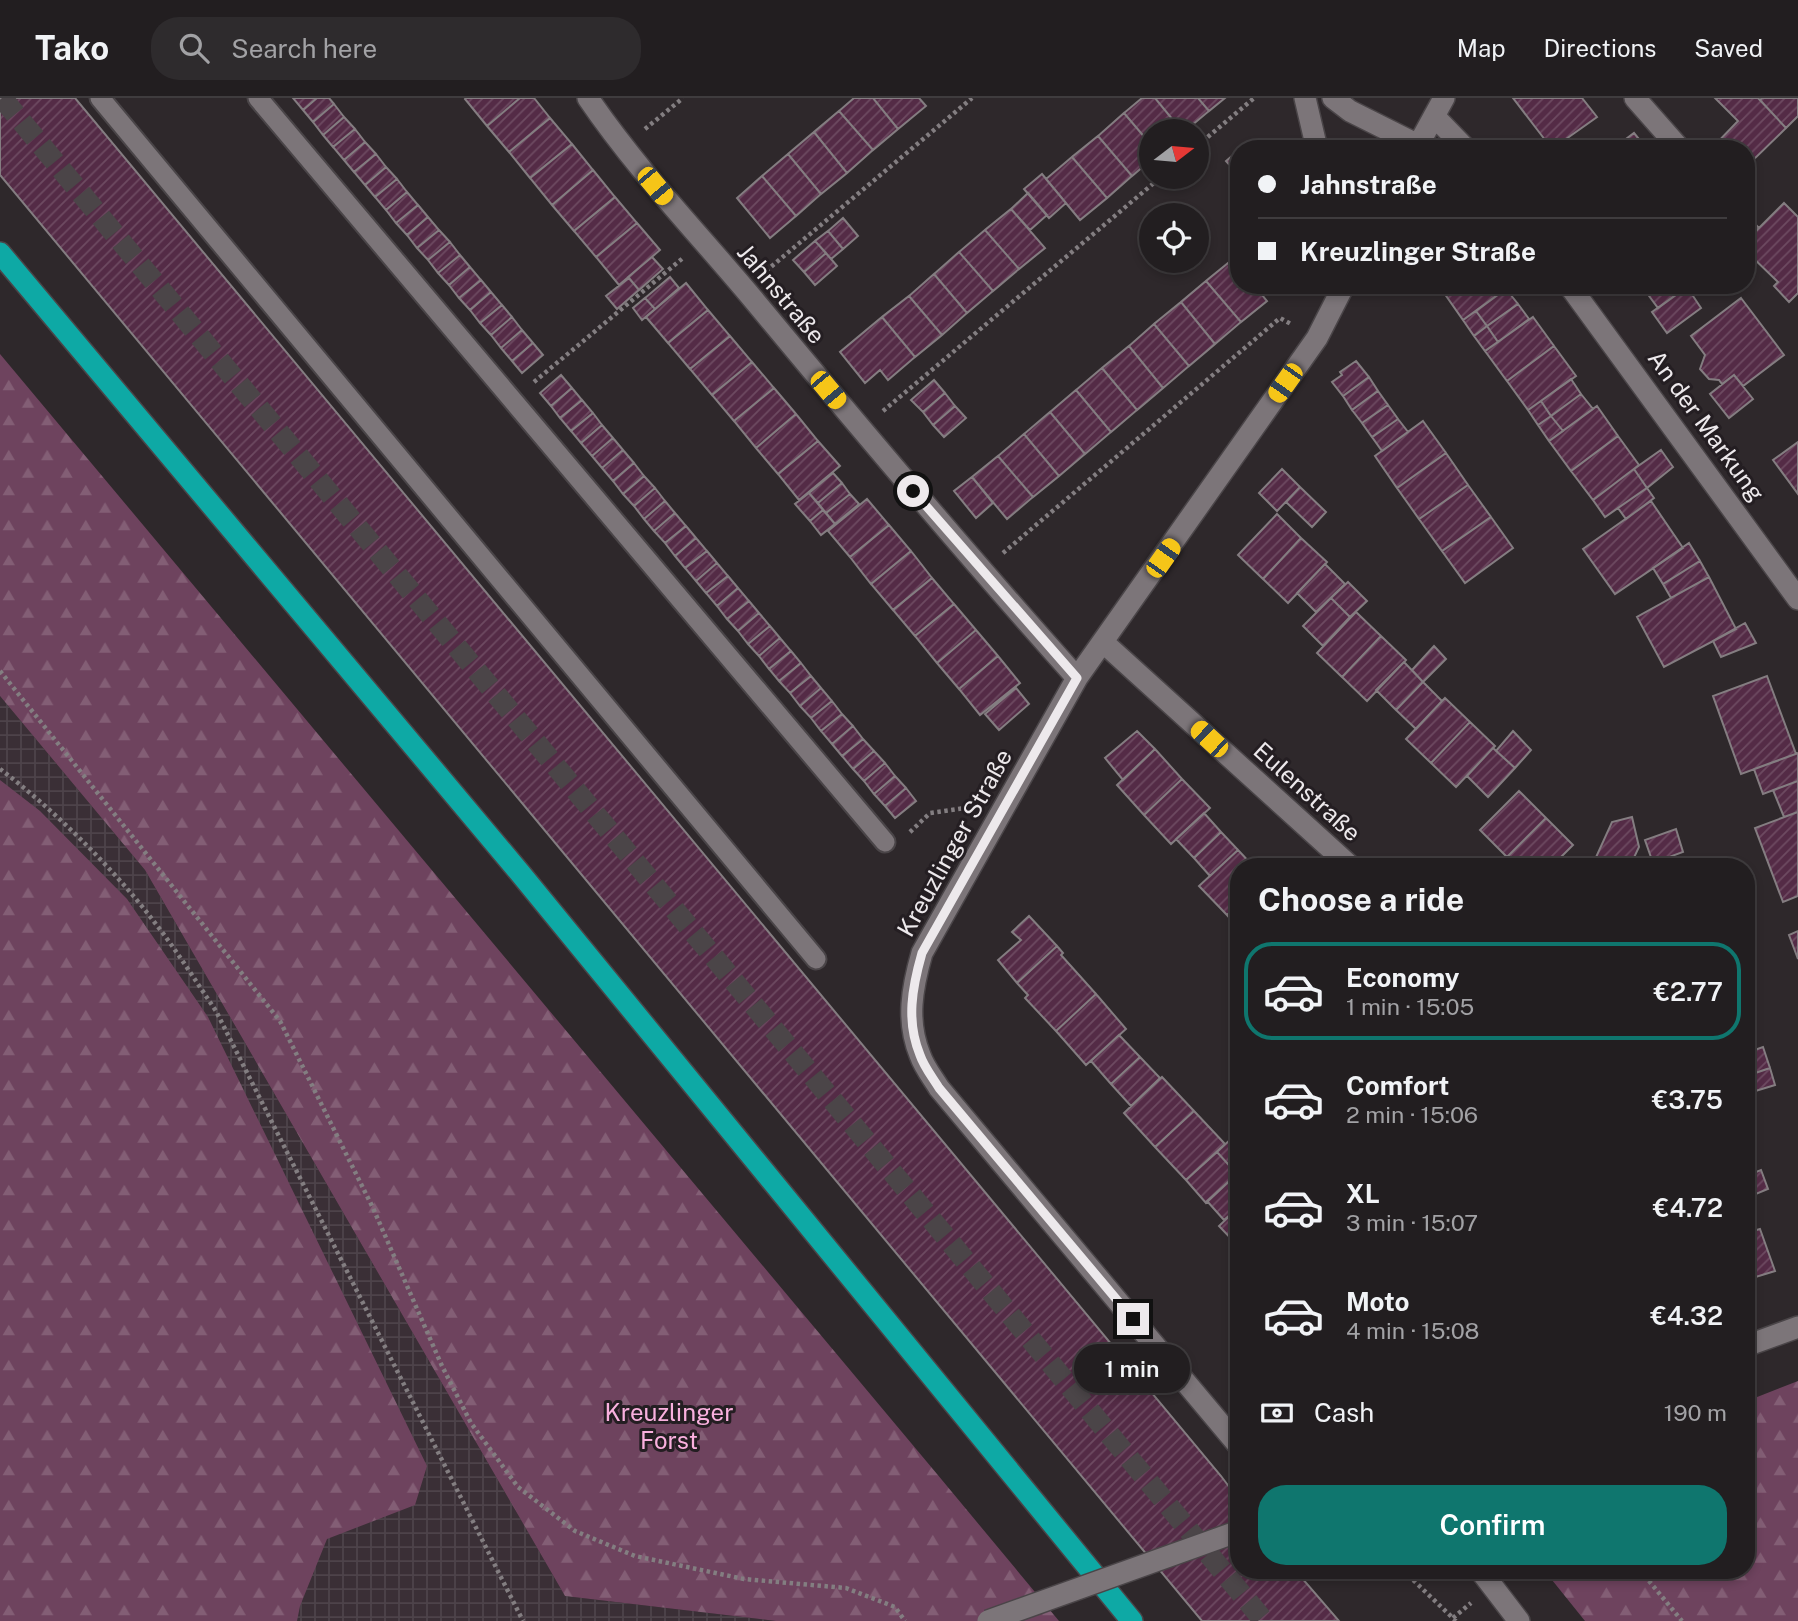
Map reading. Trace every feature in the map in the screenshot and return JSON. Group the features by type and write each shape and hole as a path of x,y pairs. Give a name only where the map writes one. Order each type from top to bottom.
{"highway":[{"path":"0,253 520,873 1132,1621"}],"street":[{"name":"Jahnstraße","path":"588,98 623,148 702,242 982,572 1077,678"},
{"path":"1305,98 1315,140"},
{"path":"1333,98 1350,111 1404,140"},
{"path":"1635,98 1672,140"},
{"path":"1421,140 1439,107 1460,140"},
{"path":"1332,294 1332,308"},
{"name":"Kreuzlinger Straße","path":"1230,1435 939,1088 920,1056 911,1024 912,989 922,953 1077,678 1317,338 1339,294"},
{"name":"An der Markung","path":"1576,294 1798,599"},
{"name":"Eulenstraße","path":"1104,643 1341,858"},
{"path":"1755,1343 1798,1326"},
{"path":"988,1621 1230,1534"},
{"path":"1486,1579 1519,1621"}],"lane":[{"path":"100,98 816,959"},
{"path":"258,98 885,842"}],"path":[{"path":"623,148 683,98"},
{"path":"745,290 972,98"},
{"path":"1209,136 1254,98"},
{"path":"861,430 1147,189"},
{"path":"511,401 702,242"},
{"path":"982,572 1280,318 1317,338"},
{"path":"0,671 280,1021 373,1208 442,1366 471,1423 518,1488 575,1531 635,1556 744,1579 846,1588 895,1607 905,1621"},
{"path":"0,769 18,782 101,860 152,919 216,1011 523,1621"},
{"path":"885,842 892,850 930,813 965,807 994,825"},
{"path":"1412,1579 1456,1621"},
{"path":"1647,1579 1682,1621"}],"shaded area":[{"path":"0,696 145,870 565,1596 776,1621 0,1621"}],"green space":[{"name":"Kreuzlinger Forst","path":"0,354 1059,1621 776,1621 565,1596 145,870 0,696"},
{"path":"0,780 40,811 127,899 208,1017 427,1466 415,1505 327,1539 300,1606 297,1621 0,1621"},
{"path":"1798,1381 1798,1621 1585,1621 1551,1579 1755,1579 1755,1398"}],"building":[{"path":"0,98 75,98 1221,1476 1230,1488 1230,1579 1303,1579 1339,1621 1202,1621 0,175"},
{"path":"293,98 317,98 303,110"},
{"path":"317,98 329,98 334,104 313,122 303,110"},
{"path":"466,98 520,98 487,126"},
{"path":"520,98 534,98 550,118 509,152 487,126"},
{"path":"854,98 873,98 898,129 873,150 839,111"},
{"path":"873,98 919,98 926,106 898,129"},
{"path":"1142,98 1155,98 1172,119 1139,119 1139,131 1124,113"},
{"path":"1155,98 1198,98 1209,111 1199,119 1172,119"},
{"path":"1198,98 1225,98 1209,111"},
{"path":"1513,98 1582,98 1597,117 1565,140 1545,140"},
{"path":"1715,98 1758,98 1786,128 1755,158 1755,140 1720,140 1738,121"},
{"path":"1798,98 1798,116 1786,128 1760,100"},
{"path":"334,104 344,117 323,135 313,122"},
{"path":"839,111 873,150 847,173 814,132"},
{"path":"1124,113 1139,131 1139,170 1132,176 1098,136"},
{"path":"344,117 355,129 333,147 323,135"},
{"path":"550,118 572,144 530,178 509,152"},
{"path":"355,129 365,142 344,160 333,147"},
{"path":"814,132 847,173 821,194 788,154"},
{"path":"1634,133 1640,140 1625,140"},
{"path":"1098,136 1132,176 1107,198 1072,157"},
{"path":"365,142 376,154 354,172 344,160"},
{"path":"572,144 593,170 552,205 530,178"},
{"path":"376,154 386,167 365,185 354,172"},
{"path":"788,154 821,194 796,216 762,176"},
{"path":"1072,157 1107,198 1080,220 1046,179"},
{"path":"386,167 397,179 375,197 365,185"},
{"path":"593,170 615,197 574,231 552,205"},
{"path":"1042,174 1066,203 1049,218 1024,189"},
{"path":"762,176 796,216 770,238 737,198"},
{"path":"397,179 407,192 386,210 375,197"},
{"path":"407,192 418,205 396,223 386,210"},
{"path":"1028,193 1047,215 1030,230 1011,209"},
{"path":"615,197 637,223 596,257 574,231"},
{"path":"1784,203 1798,217 1798,293 1789,302 1774,286 1778,282 1755,260 1755,232"},
{"path":"418,205 428,217 407,235 396,223"},
{"path":"1011,209 1045,248 1019,269 985,230"},
{"path":"428,217 439,230 417,248 407,235"},
{"path":"843,218 858,236 843,249 828,231"},
{"path":"637,223 660,250 619,285 596,257"},
{"path":"439,230 450,242 428,260 417,248"},
{"path":"985,230 1019,269 993,291 959,252"},
{"path":"828,231 843,249 831,259 815,241"},
{"path":"815,241 826,253 804,272 793,260"},
{"path":"450,242 460,255 438,273 428,260"},
{"path":"959,252 993,291 967,313 934,274"},
{"path":"826,253 837,266 815,285 804,272"},
{"path":"460,255 470,267 449,285 438,273"},
{"path":"652,257 663,269 639,290 628,277"},
{"path":"1230,261 1230,294 1261,294 1267,301 1241,322 1206,281"},
{"path":"470,267 481,280 459,298 449,285"},
{"path":"934,274 967,313 942,335 909,296"},
{"path":"670,277 679,288 655,309 645,298"},
{"path":"629,278 639,290 617,309 606,296"},
{"path":"481,280 491,292 470,310 459,298"},
{"path":"1206,281 1241,322 1215,344 1181,302"},
{"path":"686,283 708,310 668,343 646,317"},
{"path":"491,292 502,305 480,323 470,310"},
{"path":"1445,294 1499,294 1463,320"},
{"path":"1499,294 1510,294 1518,304 1487,326 1476,311"},
{"path":"1648,294 1677,294 1658,308"},
{"path":"1677,294 1692,294 1701,308 1667,333 1652,312"},
{"path":"909,296 942,335 915,357 882,317"},
{"path":"645,298 655,309 642,320 633,308"},
{"path":"1741,298 1784,355 1743,386 1734,375 1722,384 1719,380 1709,379 1700,369 1705,355 1691,336"},
{"path":"1181,302 1215,344 1189,366 1154,324"},
{"path":"1518,304 1529,319 1498,342 1487,326"},
{"path":"502,305 512,317 491,335 480,323"},
{"path":"708,310 730,336 690,369 668,343"},
{"path":"1476,311 1487,326 1474,336 1463,320"},
{"path":"512,317 522,330 501,348 491,335"},
{"path":"882,317 915,357 888,380 880,370 865,383 840,352"},
{"path":"1533,317 1554,346 1507,381 1485,351"},
{"path":"1154,324 1189,366 1163,388 1129,346"},
{"path":"1487,326 1498,342 1485,351 1474,336"},
{"path":"522,330 533,343 512,361 501,348"},
{"path":"730,336 752,362 712,395 690,369"},
{"path":"533,343 543,355 522,373 512,361"},
{"path":"1129,346 1163,388 1137,410 1102,368"},
{"path":"1554,346 1576,376 1528,410 1507,381"},
{"path":"1356,361 1369,377 1343,396 1332,382 1342,375 1340,372"},
{"path":"752,362 774,388 734,421 712,395"},
{"path":"1102,368 1137,410 1111,432 1076,390"},
{"path":"561,375 572,388 551,406 540,393"},
{"path":"1734,375 1753,399 1729,418 1710,394"},
{"path":"1369,377 1378,391 1352,410 1343,396"},
{"path":"1571,379 1581,394 1551,416 1541,401"},
{"path":"934,380 945,393 923,412 911,400"},
{"path":"572,388 582,400 560,418 551,406"},
{"path":"774,388 796,414 756,448 734,421"},
{"path":"1076,390 1111,432 1085,454 1050,412"},
{"path":"1378,391 1388,405 1362,423 1352,410"},
{"path":"945,393 955,406 933,425 923,412"},
{"path":"1581,394 1593,409 1563,431 1551,416"},
{"path":"582,400 593,413 571,431 560,418"},
{"path":"1541,401 1551,416 1538,425 1528,410"},
{"path":"1388,405 1398,419 1372,437 1362,423"},
{"path":"955,406 966,418 944,437 933,425"},
{"path":"1597,406 1618,436 1571,471 1549,441"},
{"path":"1050,412 1085,454 1059,476 1024,434"},
{"path":"593,413 602,425 581,443 571,431"},
{"path":"796,414 818,441 778,474 756,448"},
{"path":"1551,416 1563,431 1549,441 1538,425"},
{"path":"1398,419 1408,432 1382,451 1372,437"},
{"path":"1423,421 1446,453 1397,488 1375,456"},
{"path":"602,425 613,438 592,456 581,443"},
{"path":"1024,434 1059,476 1033,497 998,456"},
{"path":"1618,436 1639,465 1593,500 1571,471"},
{"path":"613,438 623,450 602,468 592,456"},
{"path":"818,441 840,466 799,500 778,474"},
{"path":"1798,442 1798,494 1773,460"},
{"path":"623,450 634,463 613,481 602,468"},
{"path":"1661,450 1673,467 1647,488 1634,469"},
{"path":"1446,453 1468,485 1419,519 1397,488"},
{"path":"998,456 1033,497 1007,519 972,477"},
{"path":"634,463 644,476 623,494 613,481"},
{"path":"1282,469 1300,487 1277,511 1259,493"},
{"path":"1634,469 1647,488 1605,517 1593,500"},
{"path":"833,473 842,483 818,503 809,493"},
{"path":"644,476 655,488 634,506 623,494"},
{"path":"972,477 993,503 976,518 954,491"},
{"path":"842,483 850,494 826,513 818,503"},
{"path":"1468,485 1491,517 1442,551 1419,519"},
{"path":"1300,487 1326,512 1312,527 1286,502"},
{"path":"655,488 665,501 644,519 634,506"},
{"path":"1647,488 1654,498 1626,519 1618,508"},
{"path":"809,493 823,510 810,521 795,504"},
{"path":"850,494 859,504 835,524 826,513"},
{"path":"867,499 889,525 850,557 828,531"},
{"path":"665,501 675,513 654,531 644,519"},
{"path":"1651,501 1683,548 1615,594 1583,549"},
{"path":"823,510 835,524 821,535 810,521"},
{"path":"675,513 686,526 665,543 654,531"},
{"path":"1277,514 1301,538 1263,579 1238,555"},
{"path":"1491,517 1513,548 1465,583 1442,551"},
{"path":"889,525 911,551 871,584 850,557"},
{"path":"686,526 696,538 675,556 665,543"},
{"path":"696,538 707,551 685,568 675,556"},
{"path":"1301,538 1327,562 1288,603 1263,579"},
{"path":"1689,543 1700,561 1663,584 1653,568"},
{"path":"707,551 717,563 696,581 685,568"},
{"path":"911,551 932,578 893,610 871,584"},
{"path":"1700,561 1709,577 1671,598 1663,584"},
{"path":"717,563 728,576 706,593 696,581"},
{"path":"1325,564 1345,584 1316,612 1297,593"},
{"path":"728,576 738,588 717,606 706,593"},
{"path":"1709,577 1736,629 1664,667 1637,617"},
{"path":"932,578 954,604 915,636 893,610"},
{"path":"1348,582 1367,601 1350,617 1331,598"},
{"path":"738,588 749,601 727,619 717,606"},
{"path":"1331,598 1350,617 1323,646 1303,626"},
{"path":"749,601 759,613 738,631 727,619"},
{"path":"954,604 976,630 937,663 915,636"},
{"path":"1356,612 1381,636 1342,677 1317,653"},
{"path":"759,613 770,626 748,644 738,631"},
{"path":"1745,623 1756,643 1721,657 1713,641"},
{"path":"770,626 780,638 759,656 748,644"},
{"path":"976,630 998,656 959,689 937,663"},
{"path":"1381,636 1406,660 1367,701 1342,677"},
{"path":"780,638 791,651 769,669 759,656"},
{"path":"1434,646 1446,659 1423,682 1412,670"},
{"path":"791,651 801,663 779,681 769,669"},
{"path":"998,656 1020,683 980,715 959,689"},
{"path":"1404,662 1423,682 1396,710 1376,690"},
{"path":"801,663 811,676 790,693 779,681"},
{"path":"811,676 821,688 800,706 790,693"},
{"path":"1767,676 1796,754 1741,774 1713,696"},
{"path":"1423,682 1442,701 1416,729 1396,710"},
{"path":"821,688 832,701 811,718 800,706"},
{"path":"1016,688 1029,704 999,730 985,714"},
{"path":"1445,698 1470,722 1431,763 1406,739"},
{"path":"832,701 842,714 821,731 811,718"},
{"path":"842,714 853,726 832,744 821,731"},
{"path":"1470,722 1495,746 1456,787 1431,763"},
{"path":"853,726 863,739 842,756 832,744"},
{"path":"1137,731 1155,749 1123,780 1105,758"},
{"path":"1513,731 1531,750 1515,768 1496,751"},
{"path":"863,739 874,751 853,769 842,756"},
{"path":"1493,748 1515,768 1488,797 1467,776"},
{"path":"1155,749 1182,779 1144,815 1117,785"},
{"path":"874,751 885,763 864,781 853,769"},
{"path":"1798,753 1798,781 1763,794 1754,769"},
{"path":"885,763 895,776 874,794 864,781"},
{"path":"895,776 906,788 885,806 874,794"},
{"path":"1182,779 1210,808 1171,844 1144,815"},
{"path":"1798,781 1798,812 1784,817 1773,790"},
{"path":"906,788 916,801 895,818 885,806"},
{"path":"1519,791 1546,818 1507,857 1480,830"},
{"path":"1798,812 1798,896 1783,902 1755,828"},
{"path":"1204,813 1221,832 1194,858 1176,839"},
{"path":"1632,817 1639,847 1634,858 1596,858 1612,822"},
{"path":"1546,818 1573,845 1560,858 1507,857"},
{"path":"1676,829 1683,852 1667,858 1651,858 1645,840"},
{"path":"1221,832 1238,850 1210,876 1194,858"},
{"path":"1238,850 1246,858 1230,858 1230,912 1227,915 1199,886"},
{"path":"1029,916 1057,946 1017,983 998,960 1021,940 1012,932"},
{"path":"1798,931 1798,959 1789,935"},
{"path":"1057,946 1063,953 1061,955 1096,994 1056,1031 1025,998 1028,995 1017,983"},
{"path":"1096,994 1126,1029 1086,1065 1056,1031"},
{"path":"1119,1035 1140,1057 1111,1084 1091,1061"},
{"path":"1763,1047 1770,1068 1755,1073 1755,1050"},
{"path":"1140,1057 1160,1078 1131,1106 1111,1084"},
{"path":"1770,1068 1775,1085 1755,1091 1755,1073"},
{"path":"1162,1077 1194,1111 1155,1147 1124,1113"},
{"path":"1194,1111 1225,1144 1186,1180 1155,1147"},
{"path":"1230,1140 1230,1166 1217,1152"},
{"path":"1217,1152 1230,1166 1230,1181 1206,1203 1186,1180"},
{"path":"1761,1170 1768,1189 1755,1194 1755,1172"},
{"path":"1230,1180 1230,1215 1224,1220 1207,1201"},
{"path":"1230,1216 1230,1238 1219,1226"},
{"path":"1760,1229 1775,1271 1755,1277 1755,1230"}],"tunnel":[{"path":"2,98 1264,1621"}],"route":[{"path":"913,491 1077,678 922,953 912,989 911,1024 920,1056 939,1088 1133,1319"}]}
